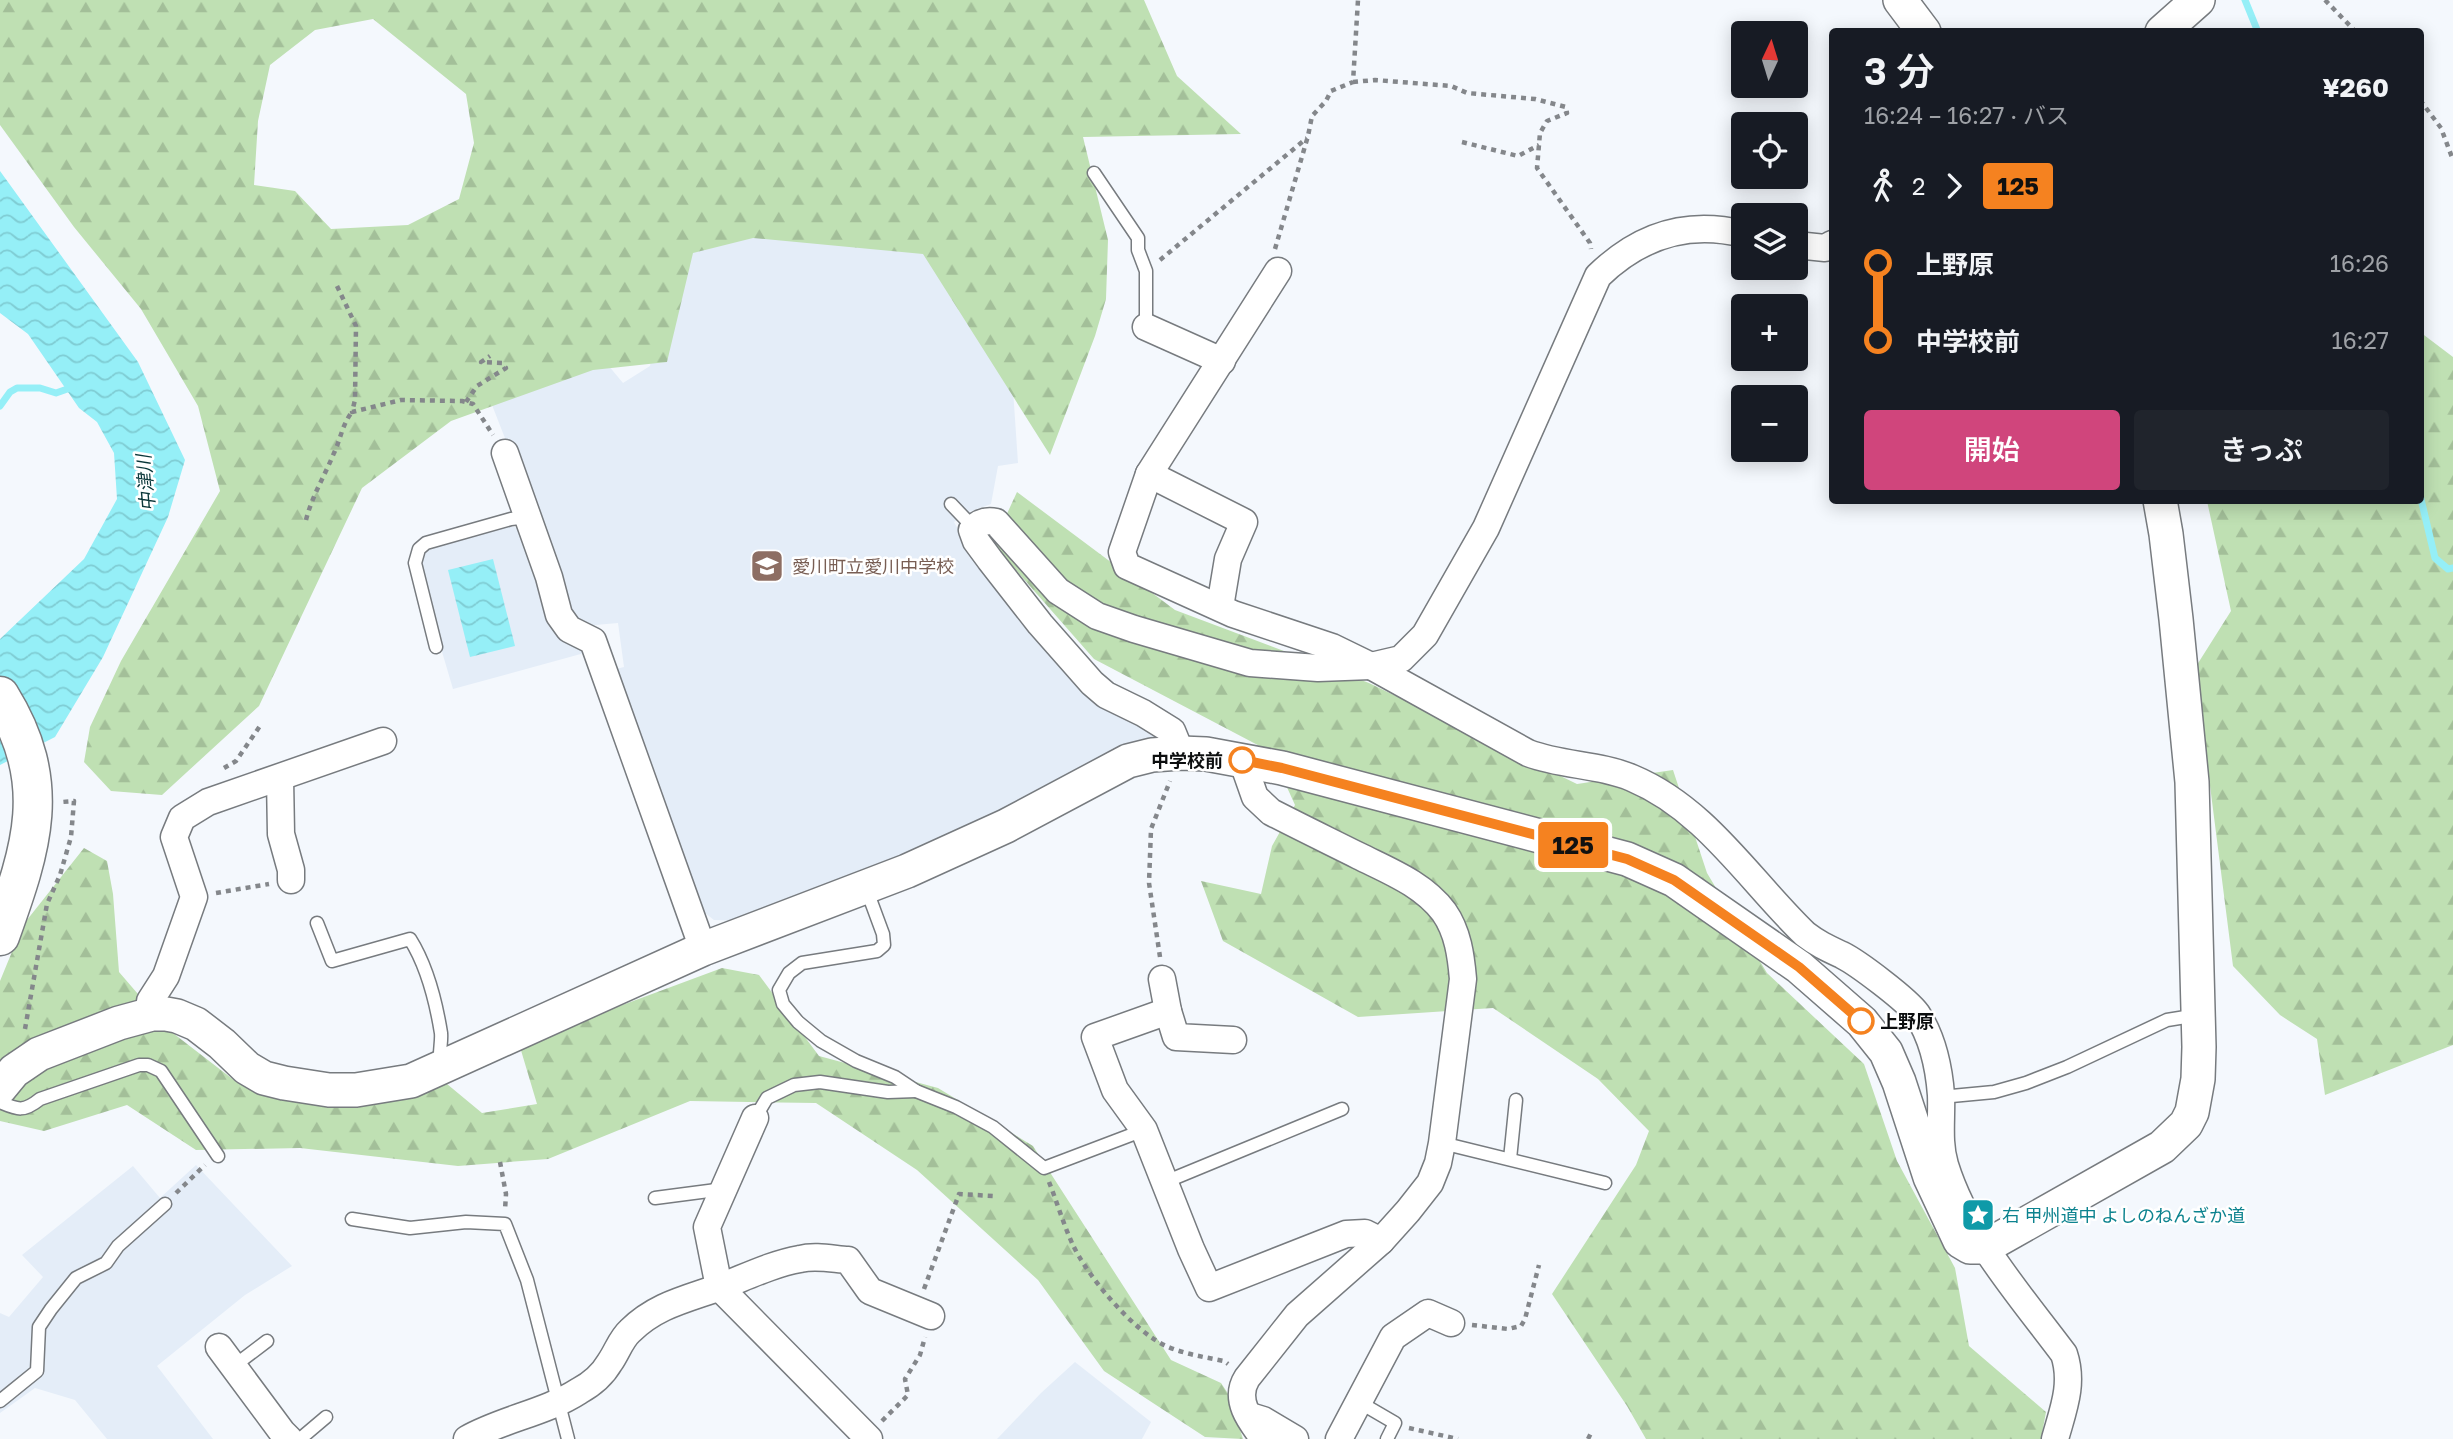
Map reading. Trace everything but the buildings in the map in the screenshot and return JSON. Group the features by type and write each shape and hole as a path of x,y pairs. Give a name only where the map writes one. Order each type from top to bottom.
{"main road":[{"path":"0,696 23,740 33,795 28,851 0,936"}],"street":[{"path":"1900,0 1921,28"},
{"path":"2166,28 2197,0"},
{"path":"1181,753 1172,730 1106,695 1081,671 989,560 976,541 974,528 982,522 996,522 1058,591 1097,616 1122,625 1250,663 1318,668 1371,666 1401,659 1425,635 1486,528 1598,276 1626,253 1666,234 1701,228 1731,232"},
{"path":"1808,246 1825,248 1829,246"},
{"path":"1278,271 1149,474 1122,552 1127,566 1233,614 1332,648 1371,666 1528,753 1551,761 1611,770 1646,785 1682,807 1710,831 1782,913 1805,934 1824,948 1843,955 1910,1006 1925,1028 1931,1043 1941,1097 1940,1130 1944,1160 1974,1229 2064,1354 2069,1369 2068,1392 2055,1439"},
{"path":"1146,327 1222,361"},
{"path":"505,453 549,578 559,615 569,629 593,641 703,949"},
{"path":"1149,474 1244,522 1228,559 1220,607"},
{"path":"0,1088 26,1061 119,1023 152,1014 177,1016 196,1024 247,1068 264,1078 329,1090 356,1090 411,1081 703,949 866,888 1006,826 1128,761 1152,755 1181,753 1282,768 1627,859 1674,880 1799,967 1862,1022 1886,1052 1895,1072 1930,1177 1960,1241 1970,1247 1985,1247 2162,1147 2186,1124 2196,1098 2198,1079 2192,782 2176,620 2161,504"},
{"path":"152,1014 150,1001 166,976 194,897 174,837 182,818 208,802 383,741"},
{"path":"1242,760 1255,797 1271,812 1410,882 1431,899 1445,913 1453,930 1461,954 1463,979 1442,1143 1430,1183 1381,1241 1297,1315 1243,1384 1241,1401 1264,1439"},
{"path":"280,778 281,834 291,870 291,880"},
{"path":"1162,979 1168,1011 1177,1037 1233,1040"},
{"path":"1168,1011 1095,1037 1115,1090 1144,1130 1209,1288 1346,1234 1365,1233 1381,1241"},
{"path":"755,1118 707,1227 719,1287 868,1438"},
{"path":"467,1439 481,1431 558,1403 598,1378 627,1333 647,1315 671,1302 803,1258 848,1260 870,1291 924,1312"},
{"path":"1339,1439 1393,1338 1428,1313 1451,1323"},
{"path":"226,1357 289,1439"},
{"path":"1248,1416 1264,1420 1295,1439"}],"lane":[{"path":"1094,173 1138,238 1138,250 1146,271 1146,327"},
{"path":"951,505 974,528"},
{"path":"436,646 415,563 419,549 426,543 511,519 528,517"},
{"path":"866,888 883,934 884,945 877,951 802,963 789,973 779,990 783,1004 798,1021 821,1041 895,1077 916,1091 956,1107 993,1127 1044,1168 1144,1130"},
{"path":"317,923 331,965 410,939 417,951 436,1005 442,1037 439,1057 442,1068"},
{"path":"1941,1097 1994,1092 2026,1083 2067,1067 2167,1020 2197,1015"},
{"path":"0,1102 16,1109 29,1108 40,1099 139,1065 148,1065 161,1071 218,1156"},
{"path":"755,1118 767,1098 794,1085 820,1082 888,1092 916,1091"},
{"path":"1510,1159 1516,1100"},
{"path":"1165,1182 1342,1109"},
{"path":"1442,1143 1605,1183"},
{"path":"655,1198 724,1189"},
{"path":"0,1401 37,1371 39,1327 76,1278 106,1263 118,1246 165,1203"},
{"path":"352,1219 410,1228 466,1222 505,1224 527,1280 547,1349 568,1439"},
{"path":"226,1357 267,1341"},
{"path":"1359,1402 1395,1423 1387,1439"},
{"path":"300,1439 326,1417"}],"path":[{"path":"1353,82 1359,0"},
{"path":"2325,0 2352,28"},
{"path":"1278,271 1271,261 1312,116 1331,91 1353,82 1374,80 1451,86 1467,93 1535,99 1566,107 1567,113 1547,121 1540,133 1537,168 1590,243 1598,276"},
{"path":"2424,105 2441,128 2453,160"},
{"path":"1146,271 1154,268 1165,254 1308,136"},
{"path":"1462,142 1518,156 1539,145"},
{"path":"306,520 355,400 356,326 337,286"},
{"path":"466,402 477,386 506,368 502,363 481,362 490,356"},
{"path":"352,412 401,400 466,402 473,404 505,453"},
{"path":"1162,979 1149,883 1151,829 1181,753"},
{"path":"26,1061 21,1050 47,904 60,875 71,837 74,801 33,795"},
{"path":"214,893 291,880"},
{"path":"165,1203 209,1160 218,1156"},
{"path":"500,1162 506,1194 505,1224"},
{"path":"1044,1168 1073,1245 1096,1280 1137,1328 1163,1345 1180,1352 1224,1361"},
{"path":"868,1438 908,1395 905,1379 920,1355 924,1312 959,1194 993,1196"},
{"path":"1451,1323 1508,1329 1521,1326 1539,1265"},
{"path":"1395,1423 1458,1439"},
{"path":"1588,1439 1592,1431"}],"shaded area":[{"name":"愛川町立愛川中学校","path":"716,232 1004,257 1018,463 998,466 991,504 969,512 954,522 969,550 1162,737 1024,804 743,921 714,920 705,913 616,669 624,667 618,623 584,626 574,614 492,405 603,359 623,383 650,366 668,256"},
{"path":"498,525 520,528 588,652 453,689 419,574 422,552 430,545"},
{"path":"196,1165 292,1266 245,1295 157,1366 213,1439 107,1439 75,1400 35,1388 0,1413 0,1313 9,1317 43,1277 22,1255 133,1166 160,1198"},
{"path":"1075,1362 1151,1422 1142,1439 997,1439 1041,1393"}],"green space":[{"path":"0,0 1144,0 1177,76 1241,134 1083,137 1108,240 1106,299 1095,336 1050,455 923,254 753,238 693,253 667,362 593,370 451,421 362,488 259,706 162,795 111,791 84,762 90,727 121,661 220,491 198,406 141,309 74,227 0,125","holes":["373,19 466,94 474,143 459,199 408,225 331,229 295,191 254,185 258,121 270,65 315,30"]},
{"path":"2424,335 2453,357 2453,1045 2325,1095 2317,1039 2280,1015 2233,966 2195,668 2231,611 2208,504 2424,504"},
{"path":"1017,492 1175,610 1369,683 1577,784 1673,770 1707,873 1767,973 1864,1064 1897,1161 1955,1268 1969,1346 2046,1412 2041,1439 1646,1439 1552,1294 1636,1165 1649,1131 1598,1079 1493,1008 1358,1017 1223,941 1201,881 1261,894 1272,846 1295,805 1271,752 1094,659 993,544"},
{"path":"84,848 107,861 113,894 119,972 169,1030 239,1084 356,1108 447,1084 482,1113 537,1104 520,1047 539,1036 722,968 759,975 819,1056 938,1088 1033,1146 1171,1360 1221,1383 1229,1395 1243,1439 1205,1437 1104,1371 1038,1280 917,1170 816,1103 690,1101 548,1159 458,1166 300,1148 196,1150 127,1105 44,1131 0,1121 0,981 23,925"}],"water":[{"name":"中津川","path":"0,171 138,362 185,460 168,517 103,657 55,737 0,765 0,639 84,559 117,499 114,453 97,422 79,408 28,334 0,313"},
{"path":"493,559 515,646 470,657 448,570"}],"waterway":[{"path":"2245,0 2256,28"},
{"path":"0,406 10,392 17,388 40,388 56,393 73,387"},
{"path":"2422,504 2435,558 2448,569 2453,568"}],"bus line":[{"name":"125","path":"1242,760 1282,768 1627,859 1674,880 1799,967 1861,1021"}],"place":[{"name":"愛川町立愛川中学校","path":"767,566"},
{"name":"中学校前","path":"1242,760"},
{"name":"上野原","path":"1861,1021"},
{"name":"右 甲州道中 よしのねんざか道","path":"1978,1215"}]}
